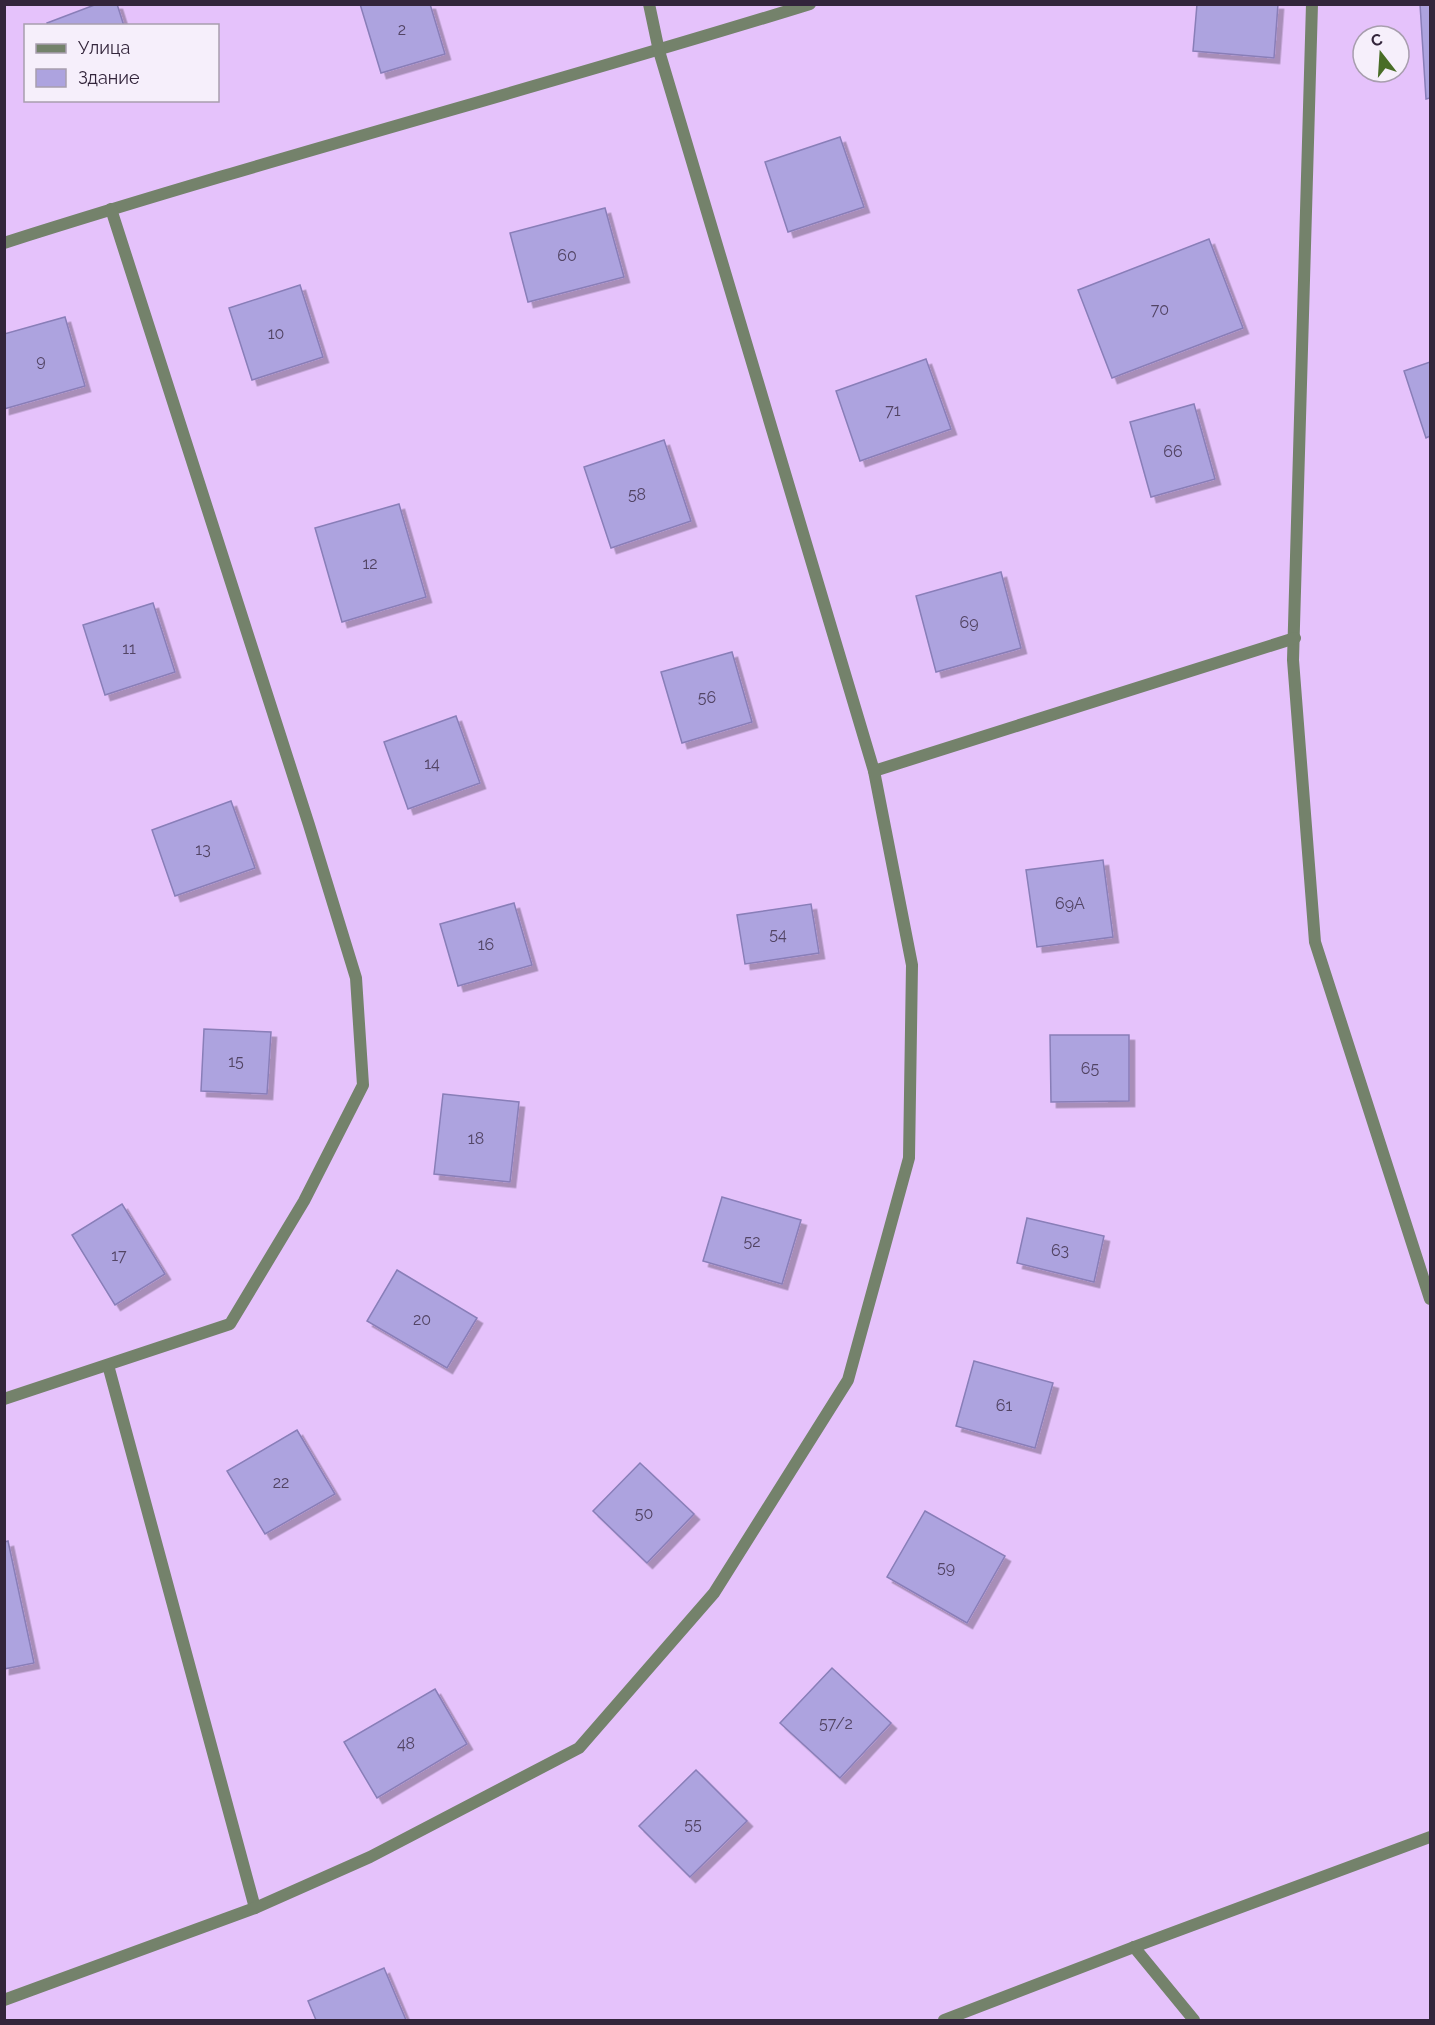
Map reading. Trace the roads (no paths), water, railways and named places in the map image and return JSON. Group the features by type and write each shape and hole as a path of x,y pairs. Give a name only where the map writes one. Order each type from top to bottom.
{"street":[{"path":"4,2000 255,1908 370,1857 579,1748 714,1593 848,1380 909,1158 912,965 874,771 659,51 649,4"},
{"path":"4,243 111,209 659,51 810,4"},
{"path":"1312,4 1293,660 1315,942 1431,1299"},
{"path":"4,1399 230,1324 304,1201 363,1085 356,978 111,209"},
{"path":"874,771 1295,638"},
{"path":"108,1365 255,1908"},
{"path":"944,2020 1431,1837"},
{"path":"1134,1947 1194,2020"}]}
